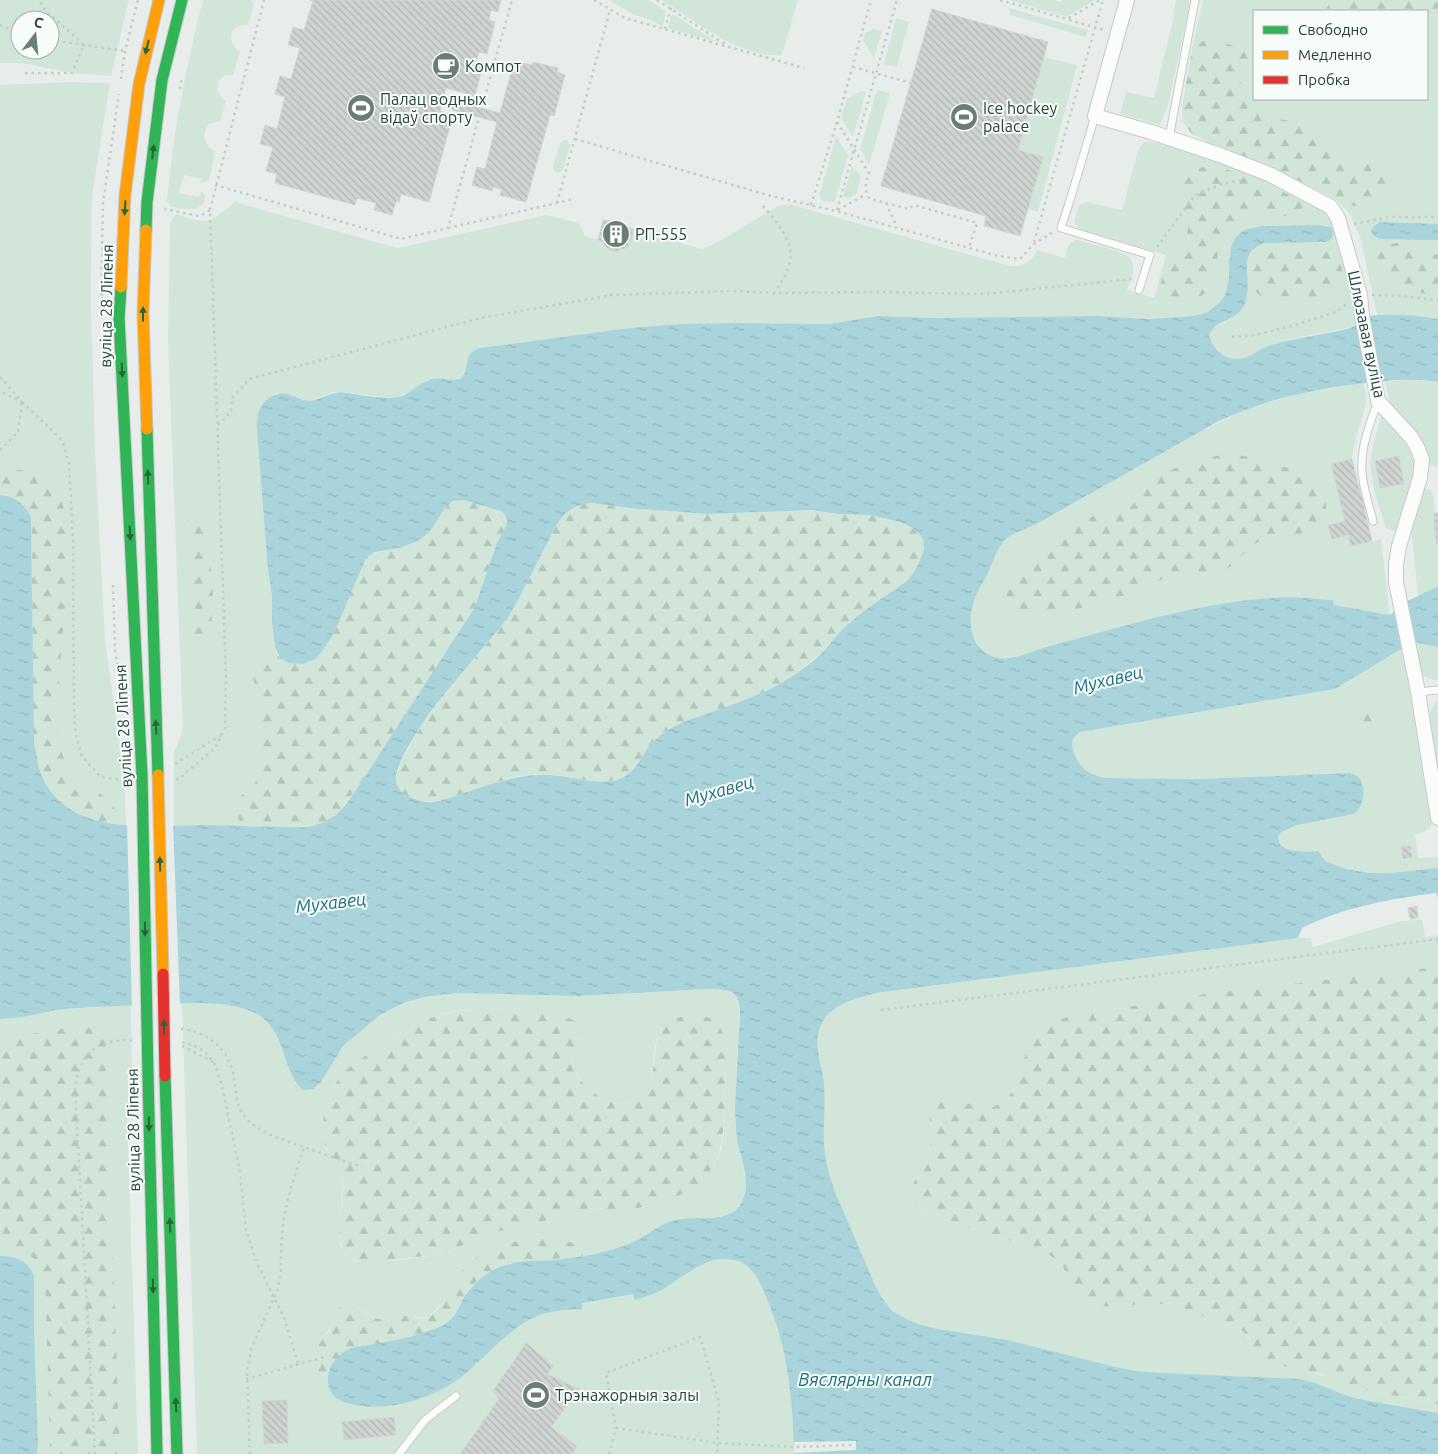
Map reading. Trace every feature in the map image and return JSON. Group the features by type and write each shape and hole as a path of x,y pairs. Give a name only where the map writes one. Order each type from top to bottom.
{"main road":[{"name":"вуліца 28 Ліпеня","path":"157,1454 142,776 119,318 125,195 139,84 159,0"},
{"name":"вуліца 28 Ліпеня","path":"177,1454 143,304 147,202 162,80 182,0"}],"street":[{"path":"1095,116 1127,0"},
{"name":"Шлюзавая вуліца","path":"1095,116 1169,138 1266,173 1331,206 1338,218 1360,295 1377,397 1411,437 1422,460 1420,478 1398,546 1396,582 1418,692 1438,812"}],"lane":[{"path":"1169,138 1195,0"},
{"path":"1095,116 1061,228 1150,255 1139,290"},
{"path":"1373,522 1363,480 1362,456 1377,397"},
{"path":"1418,692 1438,690"},
{"path":"399,1454 426,1420 456,1396"}],"path":[{"path":"39,0 45,10 84,45"},
{"path":"178,779 215,748 225,729 226,678 210,210 264,0"},
{"path":"448,228 512,0"},
{"path":"594,0 625,18 804,68"},
{"path":"657,0 729,47"},
{"path":"811,204 872,0"},
{"path":"836,211 897,0"},
{"path":"1000,0 1118,34"},
{"path":"1067,19 1101,0"},
{"path":"1034,244 1101,0"},
{"path":"665,30 670,8"},
{"path":"557,203 610,10"},
{"path":"60,41 125,51"},
{"path":"25,73 72,73 84,45"},
{"path":"852,67 910,84"},
{"path":"180,90 184,70"},
{"path":"837,122 869,173 865,186 866,194 870,198 909,209 914,205 976,223 969,248"},
{"path":"575,139 771,196 811,204 998,256 1020,259 1034,244 1061,228"},
{"path":"1150,255 1196,195 1222,184 1266,173"},
{"path":"215,185 401,239 574,199"},
{"path":"836,211 866,194"},
{"path":"886,203 897,228"},
{"path":"763,206 776,220 782,230 791,254 789,268 774,293"},
{"path":"162,209 199,216 210,210"},
{"path":"1341,228 1389,217 1438,217"},
{"path":"217,426 231,412 233,396 249,379 481,318 612,295 732,291 774,293 985,294 1125,281 1143,277"},
{"path":"1232,337 1256,335 1336,312 1360,295 1402,296 1438,300"},
{"path":"0,377 22,402 58,436 63,443 69,463 73,540 74,709 76,735 82,757 101,777 121,781"},
{"path":"0,391 22,402"},
{"path":"0,450 18,432 22,402"},
{"path":"174,765 222,734"},
{"path":"881,1010 1438,939"},
{"path":"177,1028 199,1033 212,1040 219,1047 231,1066 235,1095 240,1110 248,1121 272,1136 362,1167"},
{"path":"95,1454 75,1090 76,1078 80,1066 93,1050 103,1044 114,1041 135,1040"},
{"path":"214,1062 178,1042 190,1044 201,1049 214,1062 222,1087 236,1148 246,1230 255,1257 289,1330 298,1364"},
{"path":"250,1454 246,1379 249,1358 280,1280 284,1216 304,1147"},
{"path":"608,1454 616,1428 606,1373 700,1337 720,1402 717,1454"},
{"path":"246,1379 324,1356"},
{"path":"616,1428 719,1443 794,1447 852,1446"}],"green space":[{"path":"0,0 129,0 111,76 72,73 22,63 0,63"},
{"path":"203,0 250,0 254,3 248,25 242,25 233,30 231,39 240,52 233,75 225,75 218,81 217,87 219,92 226,101 220,121 209,124 204,135 206,143 215,152 210,177 208,181 200,183 201,179 184,175 179,193 199,197 201,191 205,196 205,200 198,208 185,209 171,207 167,201 181,100"},
{"path":"609,0 649,0 666,11 663,25 661,26 654,21 632,14"},
{"path":"662,0 798,0 782,55 750,51 735,45 704,28"},
{"path":"1009,0 1053,0 1061,2 1062,0 1095,0 1067,17"},
{"path":"1176,0 1189,0 1189,8 1168,106 1160,125 1120,114 1126,92 1154,98"},
{"path":"1203,0 1438,0 1438,319 1402,315 1377,315 1361,240 1350,214 1336,199 1273,168 1209,143 1191,133 1183,122 1182,107 1193,43"},
{"path":"1333,0 1438,0 1438,26 1428,25 1428,10 1326,10"},
{"path":"1009,8 1088,30 1086,37 1010,15"},
{"path":"672,14 717,42 670,29 668,27"},
{"path":"896,18 909,22 897,67 884,64"},
{"path":"874,29 882,31 874,58 863,40 865,33"},
{"path":"1212,39 1237,47 1253,45 1253,64 1239,70 1238,75 1240,81 1249,91 1257,109 1267,116 1290,121 1302,127 1330,152 1343,160 1379,166 1390,179 1387,193 1383,198 1372,205 1366,206 1346,204 1273,168 1209,143 1191,133 1183,122 1182,107 1192,50 1203,41"},
{"path":"1044,57 1077,65 1038,212 1028,209 1042,157 1018,150"},
{"path":"69,82 110,83 92,196 91,303 95,451 105,640 124,777 126,825 94,821 33,729 31,525 5,495 0,495 0,85"},
{"path":"877,90 890,93 869,165 860,149"},
{"path":"862,91 866,92 853,137 841,118 847,98"},
{"path":"836,137 848,155 835,201 822,201 819,196"},
{"path":"564,140 568,141 570,145 563,170 559,173 555,172 553,168 560,143"},
{"path":"1144,142 1154,142 1190,152 1242,170 1263,178 1325,210 1331,216 1339,233 1357,324 1352,327 1299,337 1268,346 1241,359 1232,359 1219,352 1209,336 1215,327 1229,319 1246,295 1248,258 1254,250 1265,243 1325,242 1333,236 1333,230 1326,225 1263,226 1247,229 1231,247 1229,279 1225,295 1208,312 1194,316 1148,319 1098,316 935,318 878,316 829,324 681,324 629,328 480,348 460,379 427,380 408,393 395,397 334,392 310,401 290,394 276,395 269,398 264,402 257,431 268,570 272,596 272,623 277,654 294,827 174,825 174,752 183,731 168,340 170,227 172,219 177,214 196,220 209,220 235,202 397,248 546,215 579,223 585,236 602,241 610,250 616,252 628,247 634,229 702,249 718,242 778,206 789,204 1010,266 1019,266 1026,263 1037,250 1065,258 1070,244 1077,240 1128,256 1132,260 1133,269 1127,290 1154,298 1166,255 1080,229 1074,222 1079,205 1086,202 1122,210 1139,148"},
{"path":"852,166 861,176 857,193 849,198 843,197"},
{"path":"1210,166 1233,171 1267,184 1300,201 1303,205 1302,211 1293,216 1265,214 1245,217 1228,226 1219,246 1213,281 1207,291 1197,299 1184,303 1175,303 1164,296 1161,284 1164,272 1184,244 1188,230 1182,197 1183,183 1189,173"},
{"path":"1397,243 1438,255 1438,296 1408,290 1387,281 1380,275 1376,267 1377,254 1384,247"},
{"path":"1305,248 1328,250 1338,258 1341,263 1342,275 1333,291 1315,299 1290,303 1267,299 1258,294 1253,286 1252,279 1256,264 1261,258 1274,252"},
{"path":"1385,381 1438,382 1438,467 1432,466 1428,462 1391,404"},
{"path":"1364,383 1367,401 1355,441 1345,521 1328,526 1332,539 1348,535 1351,546 1381,539 1390,615 1334,605 1333,600 1295,597 1272,598 1219,605 1164,616 1016,657 999,658 992,656 978,645 972,629 973,601 999,546 1008,537 1035,525 1198,433 1243,410 1298,394"},
{"path":"1382,417 1386,417 1415,452 1416,471 1398,527 1396,530 1391,531 1386,528 1373,484 1371,467 1373,443"},
{"path":"1227,454 1273,462 1305,477 1318,487 1324,495 1326,501 1325,515 1309,531 1272,537 1258,542 1226,570 1214,575 1174,574 1139,591 1075,610 1057,613 1029,612 1016,607 1007,598 1006,591 1009,584 1019,570 1069,529 1092,516 1119,512 1130,507 1157,479 1175,468 1206,458"},
{"path":"15,470 33,472 49,481 57,491 64,510 67,530 67,570 56,716 57,732 63,755 74,775 111,803 115,816 108,822 89,819 60,802 44,781 36,759 33,723 31,517 20,503 5,495 2,486 4,477"},
{"path":"1424,488 1430,490 1434,497 1436,544 1438,544 1438,586 1418,596 1411,527"},
{"path":"463,500 501,511 506,518 506,526 475,607 358,787 336,815 322,823 309,827 266,827 239,820 234,813 233,805 255,783 260,771 260,710 253,677 254,665 260,656 265,652 277,654 280,658 320,654 338,624 366,558 413,543 432,526 447,506 453,502"},
{"path":"591,503 639,509 709,514 812,510 837,514 869,515 901,522 909,526 919,533 923,539 924,549 914,572 907,581 850,622 819,655 789,679 750,699 664,732 650,746 632,771 624,777 615,780 594,781 541,774 527,775 500,781 435,802 420,801 408,797 402,793 396,779 400,764 417,733 437,703 495,634 516,604 557,524 575,507"},
{"path":"195,516 204,519 206,525 213,587 211,633 208,639 204,641 198,640 193,631 188,521 191,517"},
{"path":"1415,642 1438,647 1438,680 1432,680 1424,676 1420,670 1415,656 1417,651"},
{"path":"1402,649 1433,816 1432,824 1428,830 1415,834 1418,858 1438,857 1438,868 1391,873 1369,873 1346,869 1325,861 1318,851 1291,850 1281,845 1279,840 1280,833 1297,825 1357,812 1362,802 1363,789 1359,779 1349,773 1198,779 1105,778 1094,775 1084,769 1077,761 1073,750 1073,740 1080,732 1335,689"},
{"path":"1438,699 1438,784 1428,722 1431,710"},
{"path":"1366,712 1373,715 1376,722 1373,729 1366,732 1359,729 1356,722 1359,715"},
{"path":"1422,920 1425,937 1438,935 1438,967 1024,1058 1014,1089 997,1106 983,1108 969,1105 931,1114 930,1159 927,1168 915,1179 912,1186 915,1204 922,1211 1040,1250 1052,1256 1065,1270 1073,1290 1084,1301 1102,1306 1160,1304 1179,1308 1234,1327 1246,1335 1252,1347 1303,1369 1351,1386 1438,1404 1438,1454 197,1454 182,1004 228,1005 252,1011 261,1017 269,1024 277,1037 296,1084 334,1059 343,1046 380,1015 403,1003 424,997 457,993 578,996 709,989 731,992 738,998 740,1003 735,1106 737,1137 746,1181 744,1197 740,1205 730,1214 830,1183 825,1149 824,1088 817,1046 819,1029 823,1021 833,1010 847,1002 876,993 1298,938 1311,938 1313,947 1401,921","holes":["477,1009 545,1013 569,1018 575,1022 580,1031 572,1061 576,1073 587,1086 601,1097 607,1101 620,1104 633,1101 647,1089 652,1076 655,1044 661,1032 720,1027 726,1053 724,1133 721,1150 715,1163 706,1175 684,1193 643,1208 583,1209 533,1224 500,1230 437,1255 369,1264 356,1261 346,1255 340,1245 339,1233 343,1183 340,1168 334,1157 326,1149 323,1124 327,1104 334,1085 358,1060 386,1044 398,1033 433,1017 455,1011","538,1238 564,1241 390,1342 325,1335 334,1324 334,1318 358,1307 379,1319 394,1319 408,1316 429,1317 494,1248"]},
{"path":"1438,967 1438,1404 1365,1390 1319,1373 1264,1361 1255,1354 1249,1337 1242,1331 1179,1308 1160,1304 1102,1306 1084,1301 1073,1290 1062,1266 1049,1255 1040,1250 933,1216 920,1209 913,1200 913,1184 926,1168 930,1157 930,1120 934,1108 939,1103 947,1100 956,1100 980,1107 998,1105 1012,1092 1031,1045 1042,1031 1057,1021 1067,1017 1212,993"},
{"path":"131,1005 132,1068 127,1110 138,1454 37,1454 34,1277 29,1267 21,1260 0,1256 0,1019 22,1017 56,1010"},
{"path":"477,1009 545,1013 569,1018 576,1022 580,1032 572,1058 573,1069 581,1081 593,1092 605,1100 618,1104 625,1104 637,1099 650,1083 658,1039 666,1025 685,1016 704,1016 717,1023 726,1047 724,1124 719,1151 714,1164 706,1176 688,1191 652,1205 633,1209 586,1209 575,1211 533,1225 502,1230 475,1239 444,1253 369,1264 351,1258 344,1251 340,1243 343,1181 339,1168 324,1142 323,1136 324,1114 336,1083 350,1066 418,1022 437,1016"},
{"path":"83,1027 96,1030 101,1033 105,1040 120,1454 48,1454 50,1445 45,1274 36,1261 26,1253 0,1239 0,1042 41,1032"},
{"path":"538,1238 573,1243 582,1250 583,1256 507,1264 476,1282 468,1291 450,1321 441,1327 407,1338 363,1346 331,1367 328,1378 317,1375 314,1365 318,1348 332,1327 340,1307 349,1304 354,1305 370,1316 379,1319 407,1316 425,1318 441,1306 461,1272 479,1256 513,1242"}],"water":[{"path":"1380,222 1438,224 1438,240 1380,239 1374,236 1371,231"},
{"path":"1320,225 1331,227 1333,236 1325,242 1265,243 1256,247 1250,253 1247,267 1248,292 1243,307 1233,317 1216,326 1209,336 1219,352 1226,357 1241,359 1271,345 1350,328 1372,315 1402,315 1431,318 1438,319 1438,382 1418,380 1388,381 1322,389 1253,407 1219,421 1043,521 1007,538 997,551 987,576 977,593 972,610 971,629 978,645 984,651 998,658 1011,658 1148,620 1198,608 1247,600 1287,597 1333,600 1334,605 1390,615 1406,602 1438,586 1438,647 1413,642 1335,689 1080,732 1074,738 1072,744 1077,761 1089,772 1105,778 1198,779 1349,773 1355,775 1361,782 1364,792 1362,803 1357,811 1353,814 1297,825 1280,833 1279,840 1281,845 1291,850 1318,851 1325,861 1346,869 1369,873 1391,873 1438,868 1438,898 1436,893 1384,901 1350,909 1302,928 1298,938 876,993 847,1002 828,1015 823,1021 818,1036 818,1052 824,1084 825,1153 828,1172 834,1189 875,1285 892,1311 904,1318 937,1329 1007,1340 1136,1371 1299,1379 1363,1400 1438,1413 1438,1454 794,1454 791,1394 780,1335 762,1287 754,1273 743,1263 729,1259 720,1259 704,1264 660,1291 635,1300 633,1294 582,1303 582,1309 553,1311 537,1316 509,1334 453,1383 423,1398 407,1403 373,1407 356,1405 335,1398 329,1388 328,1376 332,1364 339,1356 351,1348 407,1338 444,1325 454,1317 471,1288 499,1267 518,1262 555,1260 604,1252 633,1242 671,1221 719,1217 734,1211 744,1198 746,1190 745,1173 737,1139 735,1114 740,1012 738,999 732,992 727,990 709,989 578,996 457,993 424,997 403,1003 380,1015 343,1046 321,1082 313,1089 303,1090 296,1083 275,1032 260,1016 249,1010 221,1004 190,1003 56,1010 23,1017 0,1019 0,495 10,497 18,502 26,508 31,517 34,741 42,776 57,799 74,812 93,820 114,824 136,826 309,827 322,823 336,815 346,804 475,607 497,543 507,521 501,511 463,500 453,501 445,508 433,527 420,540 400,548 375,552 366,558 338,624 320,654 315,659 303,664 290,663 280,658 275,647 272,623 272,596 268,570 257,431 257,420 265,401 281,394 309,401 340,392 379,397 402,396 429,380 460,379 466,370 470,354 480,348 629,328 681,324 829,324 878,316 935,318 1098,316 1148,319 1194,316 1208,312 1225,295 1229,279 1231,247 1235,238 1247,229 1263,226","holes":["591,503 639,509 709,514 812,510 837,514 869,515 901,522 909,526 919,533 923,539 924,549 914,572 907,581 872,605 848,625 821,654 805,667 788,679 761,693 684,722 666,731 651,744 636,767 624,777 610,781 590,781 547,775 524,776 498,782 435,802 418,800 403,793 396,782 397,771 412,740 437,703 507,619 561,519 575,507"]},
{"path":"0,1256 21,1260 29,1267 34,1277 37,1454 0,1454"}],"pier":[{"path":"173,822 180,1007 132,1008 127,823"},
{"path":"856,1441 856,1450 794,1453 794,1442"}],"building":[{"name":"Палац водных відаў спорту","path":"309,0 501,0 498,12 491,10 489,20 495,22 487,54 479,52 476,63 483,64 475,96 446,88 440,111 453,115 429,202 401,194 399,202 396,201 392,215 374,210 376,203 357,198 355,205 275,183 277,174 266,171 273,147 260,144 265,125 277,129 285,97 275,94 280,76 291,79 300,48 288,45 293,27 304,30 313,1"},
{"name":"Ice hockey palace","path":"932,9 1048,42 1018,150 1043,157 1020,236 984,226 986,216 881,186"},
{"path":"514,61 532,65 533,62 558,68 557,72 565,75 554,116 550,115 526,202 500,195 502,189 493,187 492,191 472,185 477,167 485,169 497,122 452,110 452,108 441,105 443,98 500,113"},
{"name":"РП-555","path":"603,220 620,221 634,229 628,247 616,252 610,250 602,241 598,240"},
{"path":"1399,456 1404,484 1380,488 1375,461"},
{"path":"1352,459 1361,496 1364,495 1367,507 1364,508 1372,541 1351,546 1348,535 1332,539 1328,525 1345,521 1331,464"},
{"path":"1434,513 1438,513 1438,544 1436,544"},
{"path":"1410,846 1412,857 1403,859 1401,847"},
{"path":"1417,906 1418,918 1410,919 1408,908"},
{"name":"Трэнажорныя залы","path":"526,1343 554,1366 547,1374 579,1389 551,1427 577,1446 572,1454 460,1454 499,1399 493,1391"},
{"path":"287,1400 288,1443 264,1444 262,1401"},
{"path":"394,1417 396,1435 344,1440 342,1422"}],"traffic: fast":[{"path":"146,230 147,202 162,80 182,0"},
{"path":"121,287 119,318 142,776"},
{"path":"147,429 158,775"},
{"path":"142,776 148,1075"},
{"path":"148,1075 157,1454"},
{"path":"165,1076 177,1454"}],"traffic: slow":[{"path":"121,287 125,195 139,84 159,0"},
{"path":"146,230 143,314 147,429"},
{"path":"158,775 163,974"}],"traffic: jam":[{"path":"163,974 165,1076"}],"place":[{"name":"Компот","path":"446,66"},
{"name":"Палац водных відаў спорту","path":"361,108"},
{"name":"Ice hockey palace","path":"964,117"},
{"name":"РП-555","path":"616,234"},
{"name":"Трэнажорныя залы","path":"536,1395"}],"water label":[{"name":"Мухавец","path":"1108,680"},
{"name":"Мухавец","path":"719,791"},
{"name":"Мухавец","path":"331,903"},
{"name":"Вяслярны канал","path":"865,1380"}]}
